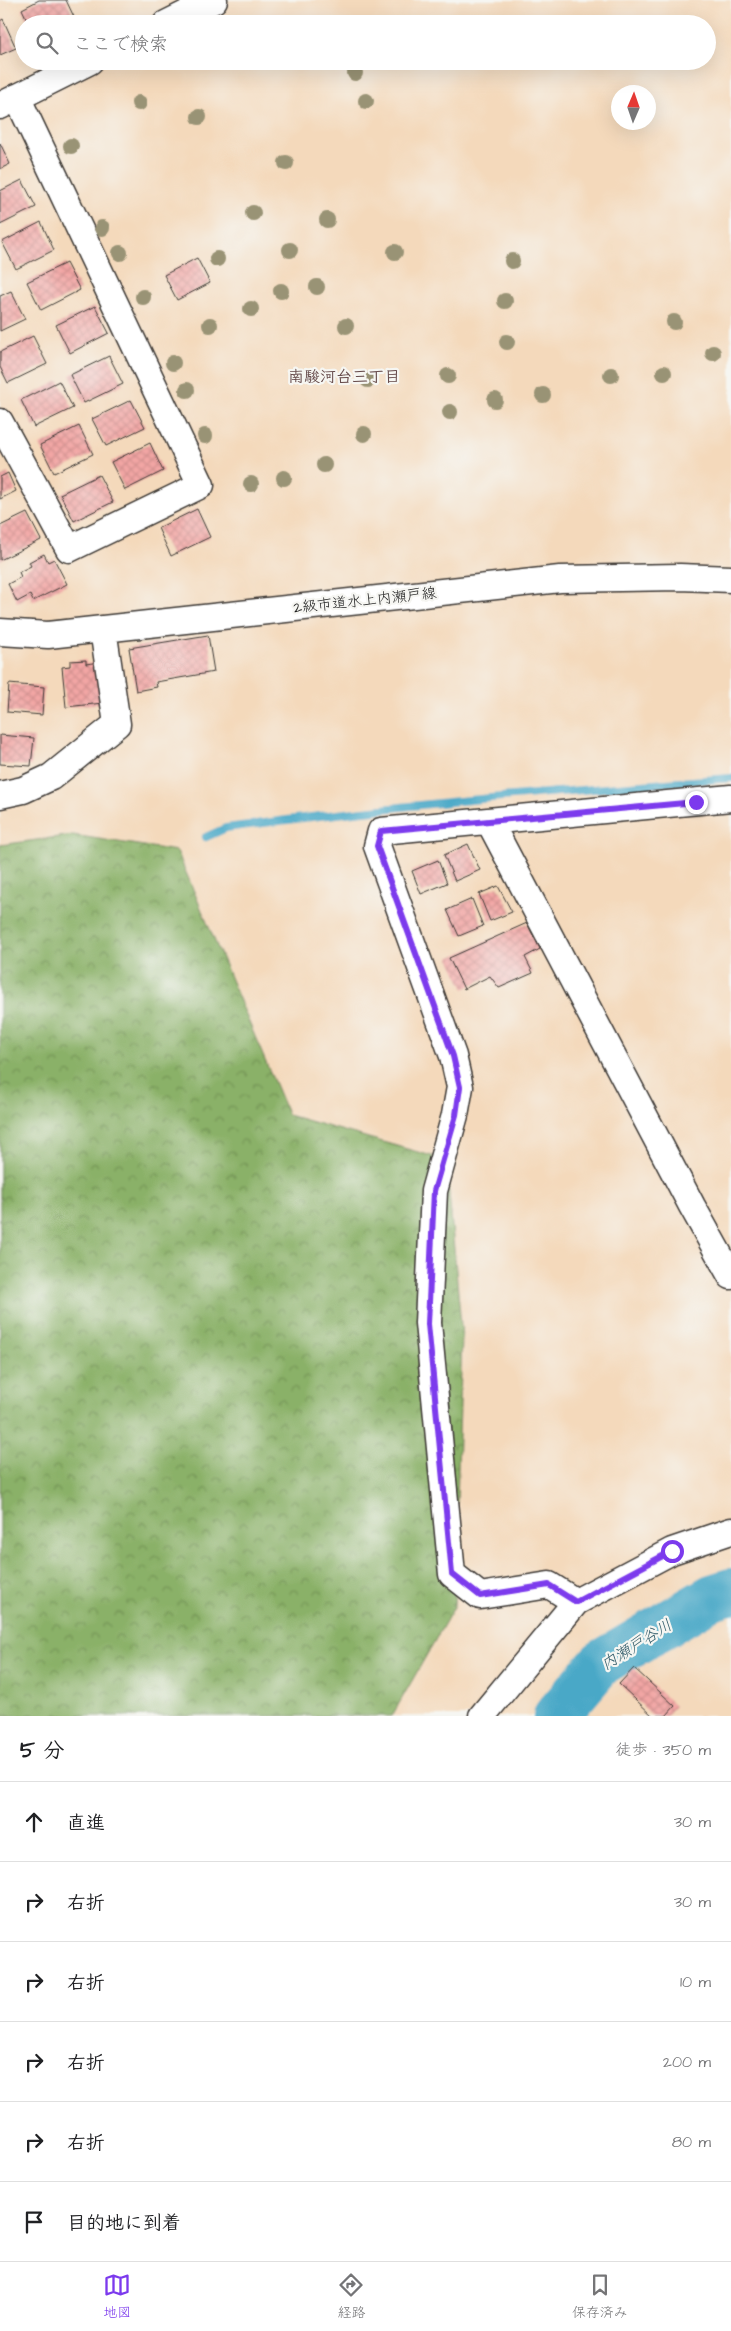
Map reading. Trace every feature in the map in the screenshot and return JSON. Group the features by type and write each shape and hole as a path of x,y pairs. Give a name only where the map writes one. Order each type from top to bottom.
{"street":[{"path":"184,15 214,0"},
{"path":"0,422 69,549 201,485 9,102 72,70"},
{"name":"2級市道水上内瀬戸線","path":"0,632 48,635 560,579 680,577 731,579"},
{"path":"0,795 23,790 51,777 117,724 103,629"},
{"path":"576,1602 549,1585 480,1596 452,1574 428,1324 434,1191 456,1115 460,1087 453,1056 377,846 381,831 731,798"},
{"path":"489,821 692,1206 731,1276"},
{"path":"482,1716 576,1602 672,1551 731,1531"}],"green space":[{"path":"73,835 177,851 288,1115 446,1160 462,1336 454,1607 392,1716 0,1716 0,845"}],"building":[{"path":"39,0 66,0 73,15 25,15 22,9"},
{"path":"3,19 15,48 0,55 0,21"},
{"path":"0,143 10,164 0,169"},
{"path":"22,180 36,207 0,225 0,191"},
{"path":"41,222 54,250 16,269 2,242"},
{"path":"197,258 210,283 177,300 164,275"},
{"path":"66,263 80,290 41,310 27,282"},
{"path":"11,291 25,319 0,331 0,296"},
{"path":"95,306 109,333 70,353 56,325"},
{"path":"33,336 47,364 8,383 0,367 0,352"},
{"path":"109,356 123,384 84,403 70,375"},
{"path":"59,381 73,408 34,427 21,400"},
{"path":"131,400 145,427 106,446 92,419"},
{"path":"79,426 93,454 54,473 40,445"},
{"path":"150,443 163,471 125,490 111,462"},
{"path":"8,473 16,491 0,499 0,477"},
{"path":"99,475 113,502 74,521 60,494"},
{"path":"197,509 210,537 171,556 158,528"},
{"path":"27,513 41,540 0,560 0,526"},
{"path":"44,554 48,562 54,559 67,584 33,601 30,595 17,602 8,584 21,577 19,572 31,566 29,562"},
{"path":"208,635 214,672 156,682 157,687 136,691 129,648"},
{"path":"86,660 86,664 99,662 103,703 66,707 62,667 70,666 70,661"},
{"path":"9,684 44,687 42,715 7,712"},
{"path":"0,735 34,738 31,766 0,764"},
{"path":"468,844 480,870 455,881 444,855"},
{"path":"438,860 447,883 421,894 412,871"},
{"path":"498,886 512,912 490,921 479,894"},
{"path":"472,899 483,926 459,936 447,910"},
{"path":"527,923 540,949 525,957 533,973 499,988 490,976 464,989 449,958"},
{"path":"634,1668 675,1706 666,1716 653,1716 619,1684"}],"waterway":[{"path":"206,837 226,828 352,812 541,793 731,778"},
{"name":"内瀬戸谷川","path":"556,1716 601,1663 712,1597 731,1591"}],"district":[{"name":"南駿河台三丁目","path":"344,376"}],"route":[{"path":"672,1551 576,1602 549,1585 480,1596 452,1574 428,1324 434,1191 456,1115 460,1087 453,1056 377,846 381,831 696,802"}]}
